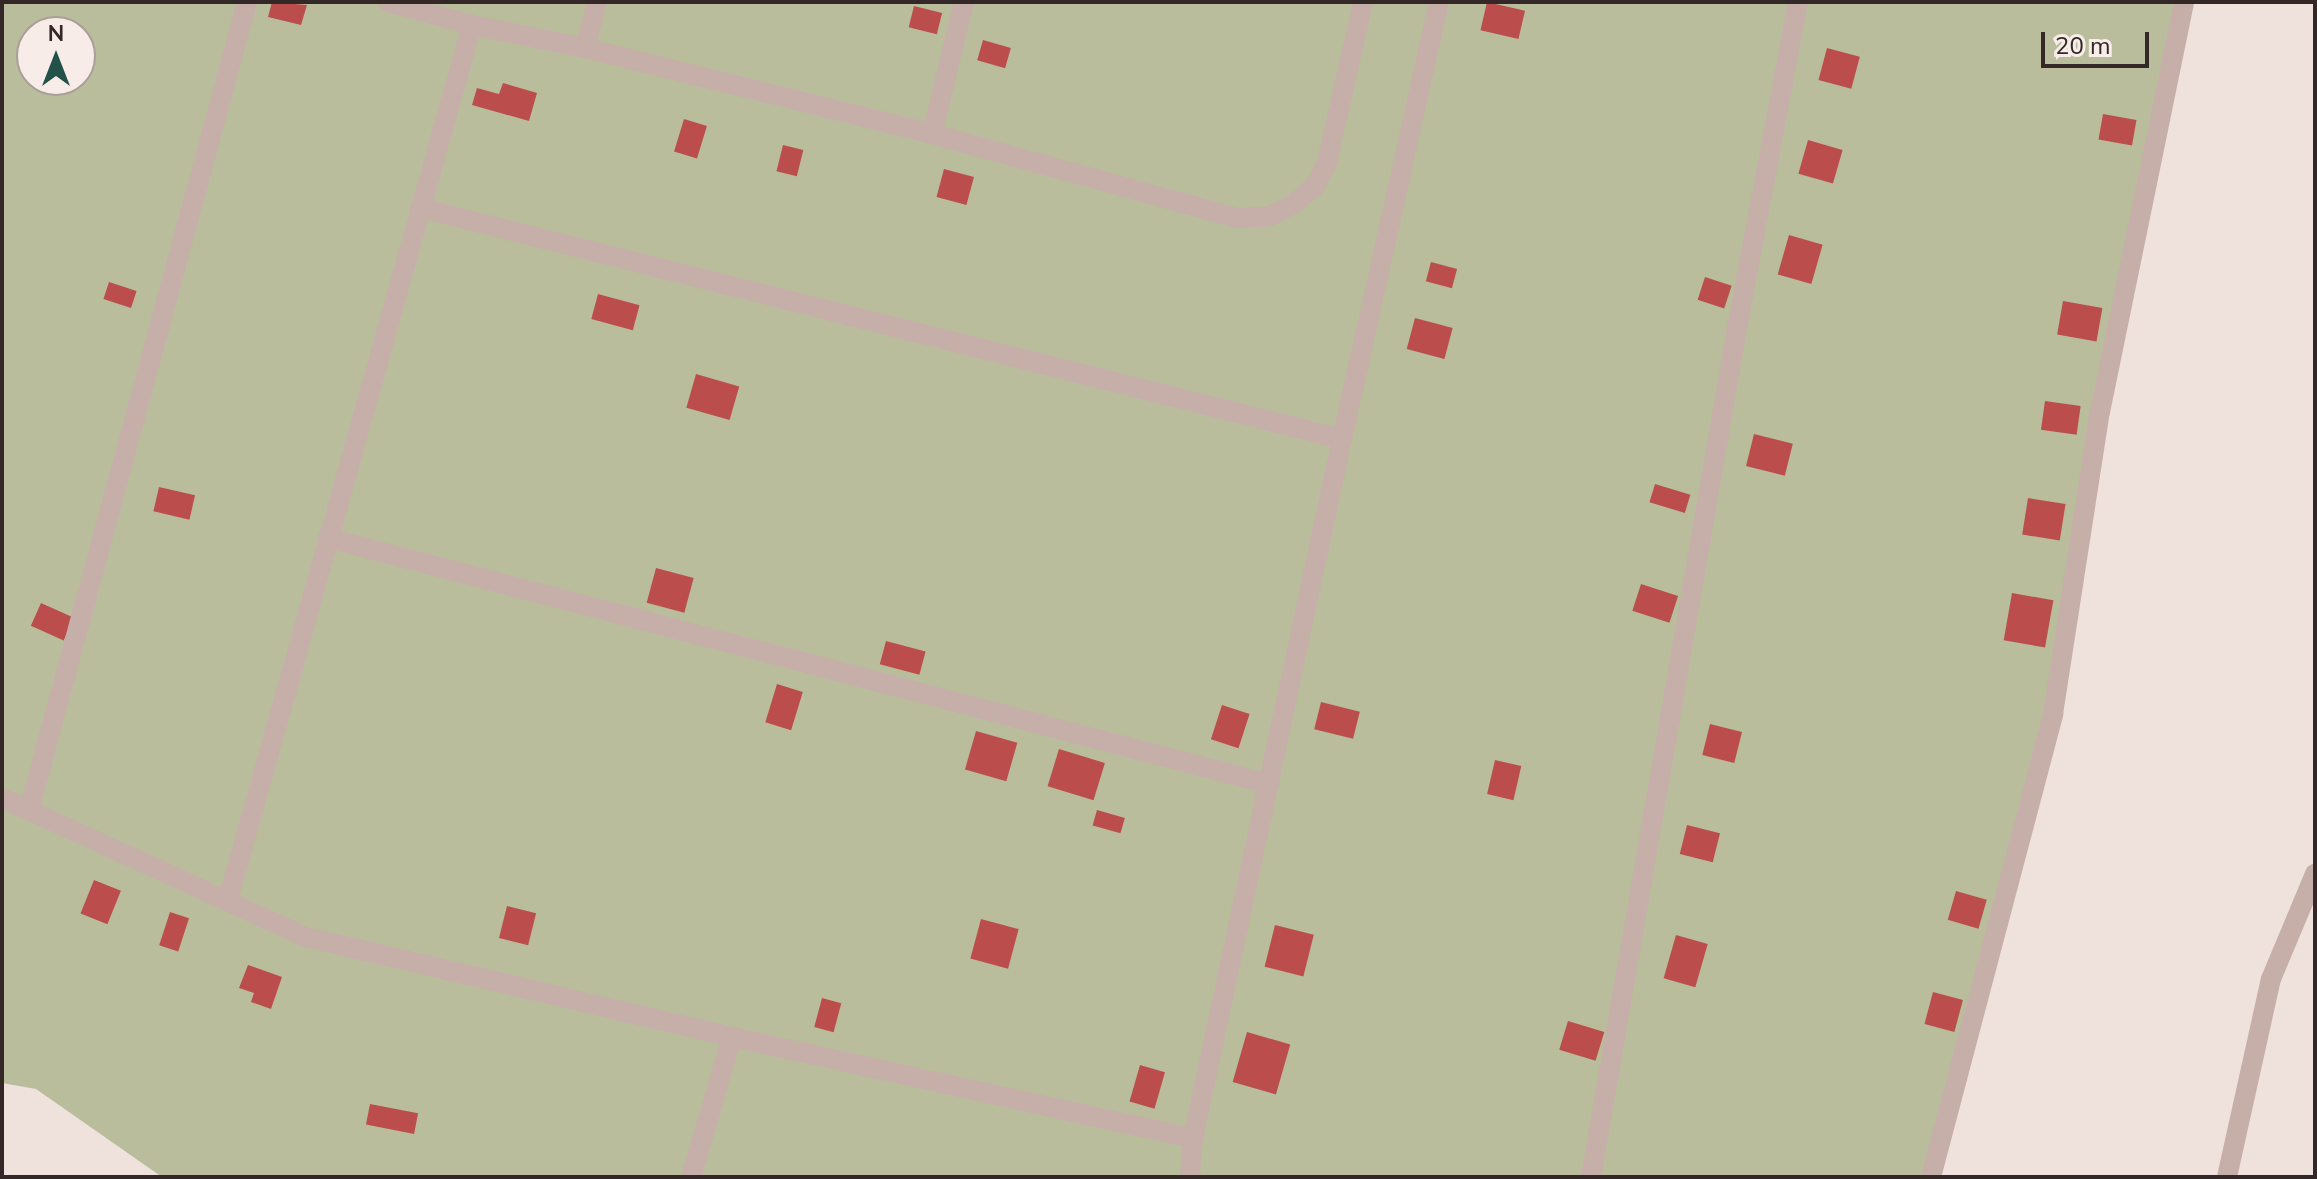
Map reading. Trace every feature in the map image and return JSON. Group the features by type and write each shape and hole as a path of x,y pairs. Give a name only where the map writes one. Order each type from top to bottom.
{"street":[{"path":"29,810 247,2"},
{"path":"388,2 472,25 585,48 932,134 1237,218 1270,216 1292,205 1315,186 1327,162 1363,2"},
{"path":"585,48 597,2"},
{"path":"932,134 964,2"},
{"path":"1190,1177 1193,1138 1439,2"},
{"path":"1591,1177 1734,344 1798,2"},
{"path":"1931,1177 2053,714 2100,412 2184,2"},
{"path":"228,900 472,25"},
{"path":"420,208 1342,439"},
{"path":"328,538 1269,784"},
{"path":"2,798 306,937 732,1037 1193,1138"},
{"path":"2227,1177 2271,979 2315,874"},
{"path":"691,1177 732,1037"}],"green space":[{"path":"2,2 2184,2 2053,714 1931,1177 162,1177 36,1089 2,1083"}],"building":[{"path":"272,2 307,5 301,25 268,17"},
{"path":"1487,2 1525,11 1518,39 1480,30"},
{"path":"914,6 942,13 937,34 909,27"},
{"path":"983,40 1011,48 1005,68 977,60"},
{"path":"1827,48 1860,57 1851,89 1818,80"},
{"path":"503,83 537,93 529,121 472,105 477,88 499,94"},
{"path":"2103,114 2136,120 2132,146 2098,140"},
{"path":"684,119 707,126 697,159 674,152"},
{"path":"1808,140 1843,150 1833,184 1798,174"},
{"path":"783,145 803,150 797,176 776,171"},
{"path":"944,169 974,177 966,205 936,197"},
{"path":"1789,235 1823,245 1811,284 1778,274"},
{"path":"1431,262 1457,269 1452,288 1426,281"},
{"path":"1705,277 1732,286 1724,308 1698,300"},
{"path":"109,282 137,291 131,308 103,299"},
{"path":"598,294 640,305 633,330 591,319"},
{"path":"2063,301 2102,308 2096,341 2057,334"},
{"path":"1415,318 1453,328 1444,359 1407,349"},
{"path":"696,374 739,386 730,420 686,408"},
{"path":"2045,401 2081,406 2077,435 2041,430"},
{"path":"1754,434 1793,444 1785,476 1746,466"},
{"path":"1655,484 1690,495 1685,513 1649,502"},
{"path":"159,487 195,495 189,520 153,511"},
{"path":"2028,498 2066,504 2060,540 2022,535"},
{"path":"656,568 694,578 684,613 647,603"},
{"path":"1641,584 1678,596 1669,623 1632,611"},
{"path":"2012,593 2053,600 2045,648 2004,640"},
{"path":"41,603 74,618 64,640 31,626"},
{"path":"886,641 926,652 919,675 880,664"},
{"path":"777,684 803,692 791,730 765,722"},
{"path":"1321,702 1360,712 1353,739 1314,729"},
{"path":"1222,705 1250,714 1238,748 1211,739"},
{"path":"1710,724 1742,732 1734,763 1702,755"},
{"path":"976,731 1017,743 1006,781 965,769"},
{"path":"1059,749 1105,763 1094,800 1048,786"},
{"path":"1495,760 1521,766 1513,800 1487,794"},
{"path":"1097,810 1125,818 1120,833 1093,825"},
{"path":"1687,825 1720,833 1713,862 1680,854"},
{"path":"94,880 121,891 107,924 81,913"},
{"path":"1956,891 1987,900 1978,929 1948,920"},
{"path":"507,906 536,913 528,945 499,938"},
{"path":"170,912 189,918 178,951 159,945"},
{"path":"981,919 1019,929 1008,969 970,959"},
{"path":"1275,925 1314,935 1303,976 1265,967"},
{"path":"1676,935 1708,944 1695,987 1664,978"},
{"path":"248,965 282,977 271,1009 251,1002 254,993 239,988"},
{"path":"1933,992 1963,1000 1954,1032 1924,1024"},
{"path":"822,998 841,1003 834,1032 814,1027"},
{"path":"1568,1021 1604,1032 1596,1061 1559,1050"},
{"path":"1247,1032 1290,1044 1276,1094 1233,1082"},
{"path":"1140,1065 1165,1072 1155,1109 1130,1102"},
{"path":"370,1104 418,1113 414,1134 366,1125"}]}
